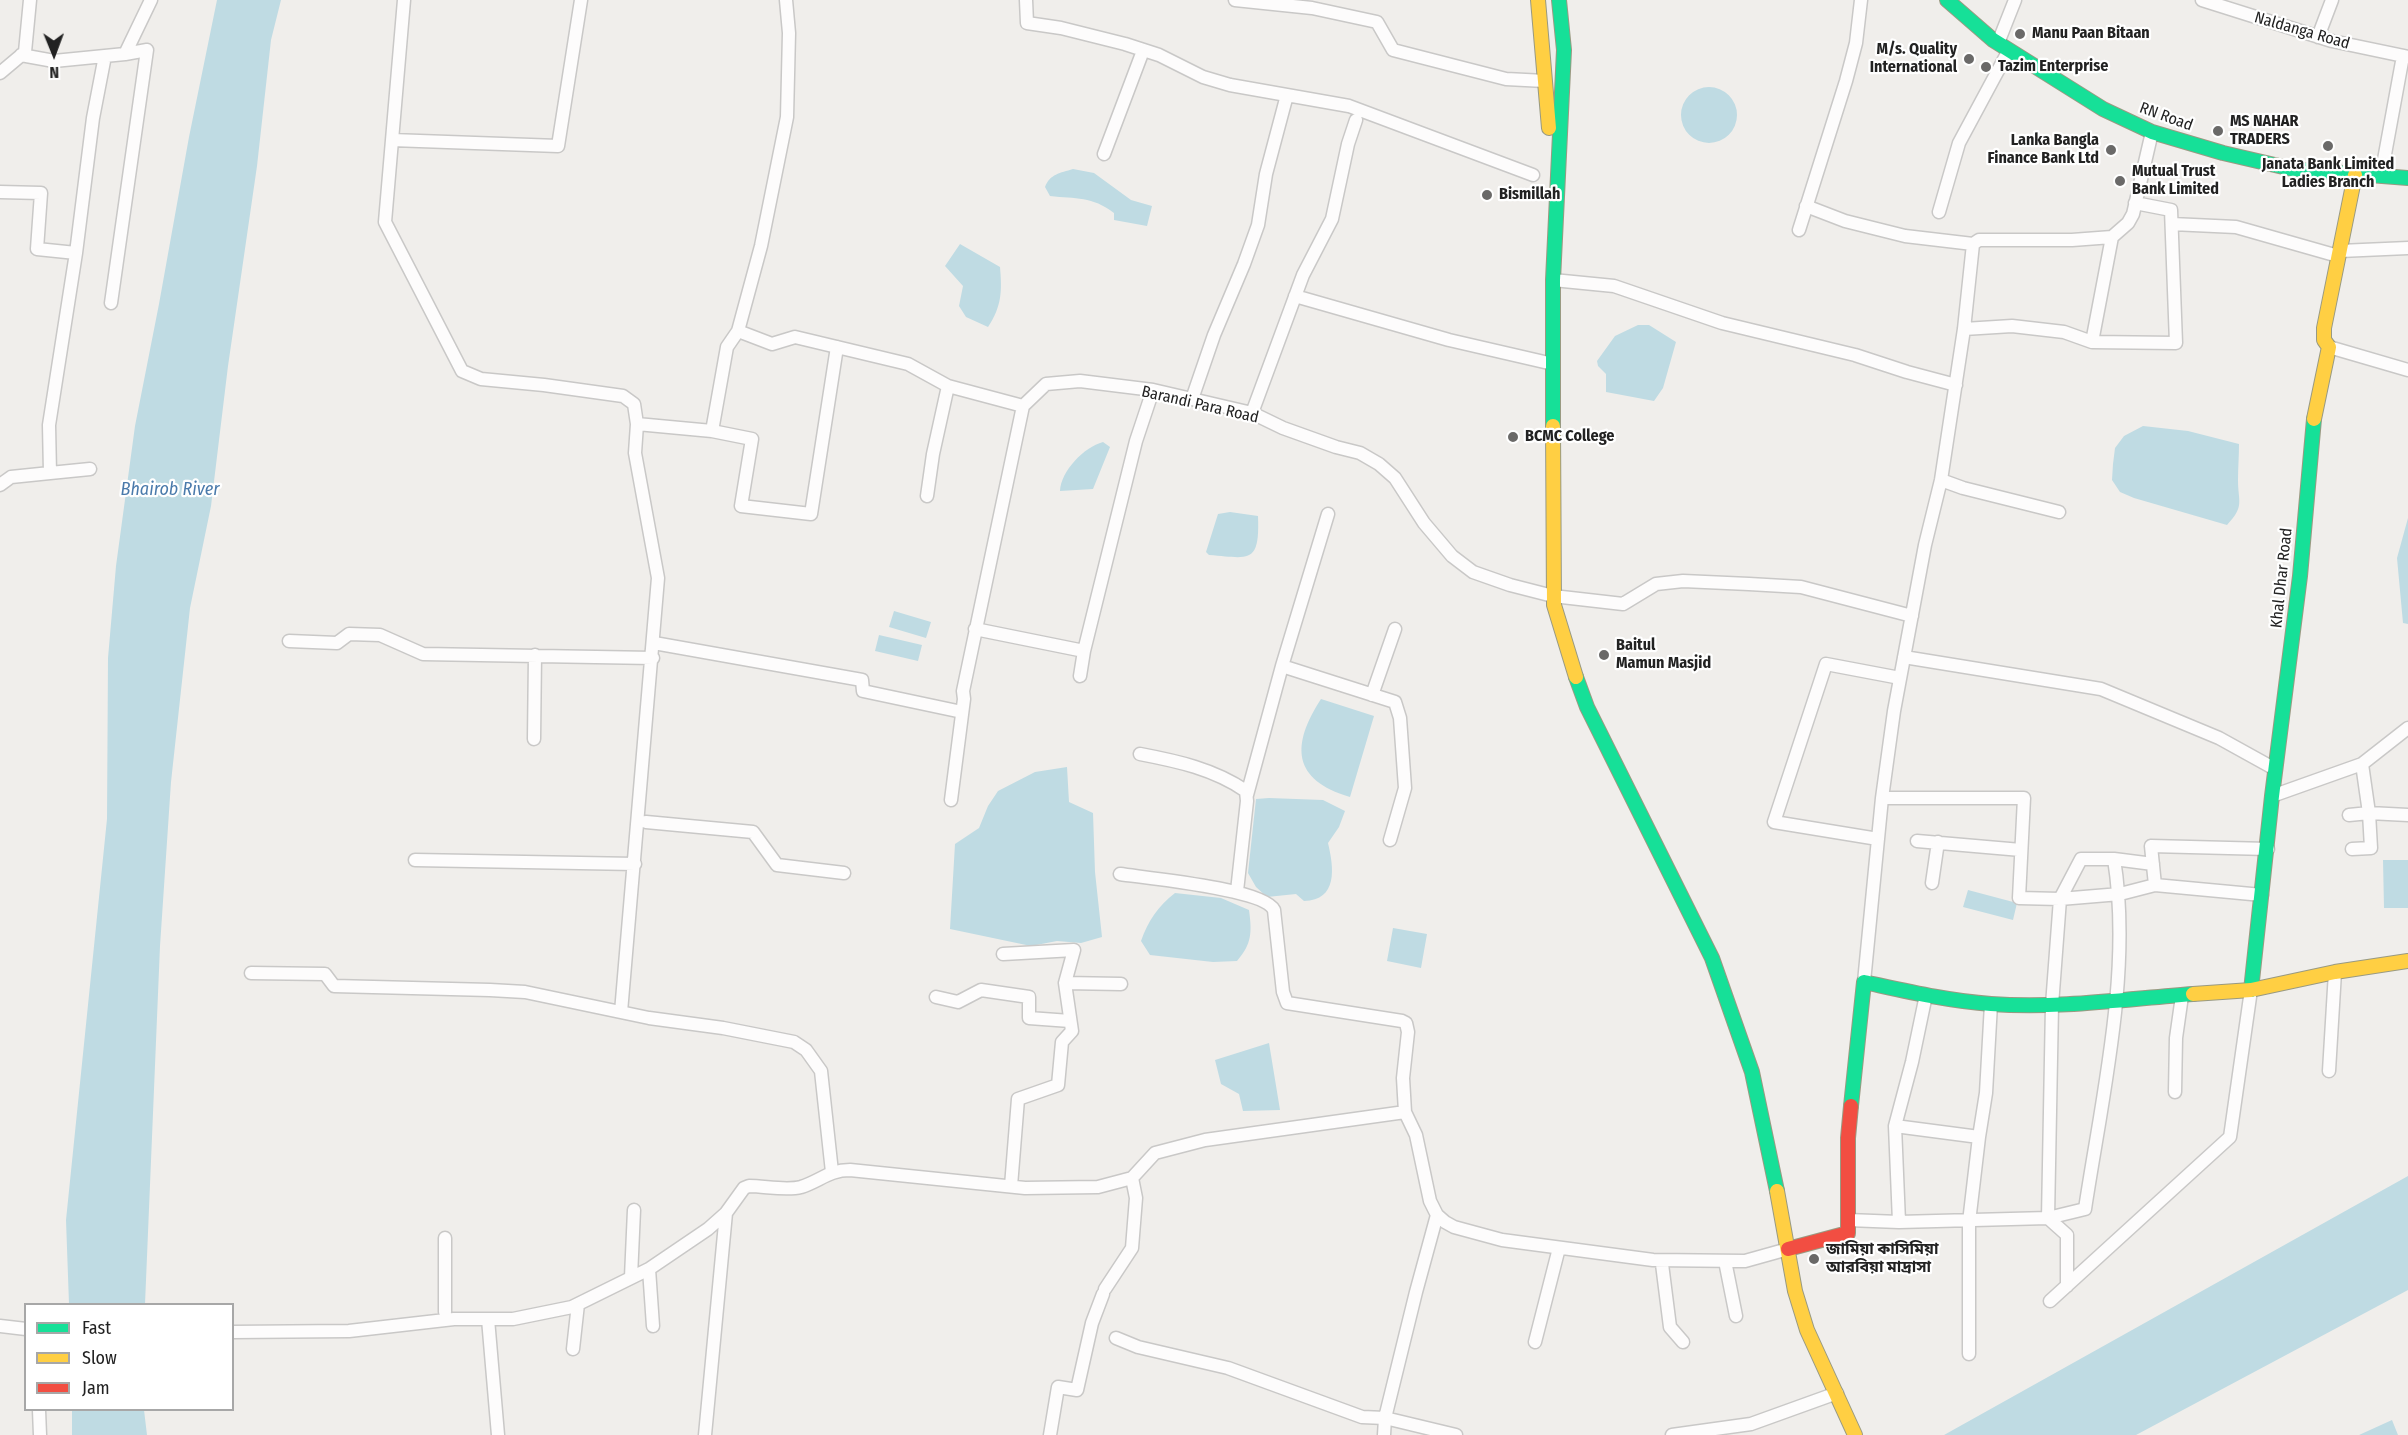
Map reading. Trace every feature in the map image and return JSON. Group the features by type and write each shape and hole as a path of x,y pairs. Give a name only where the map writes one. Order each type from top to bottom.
{"main road":[{"path":"1538,0 1555,213"},
{"path":"1559,0 1564,50 1553,280 1553,596 1569,657 1587,707 1712,958 1752,1072 1795,1291 1807,1330 1855,1435"},
{"name":"RN Road","path":"1947,0 2003,46 2103,109 2152,132 2223,153 2292,169 2408,178"},
{"name":"Khal Dhar Road","path":"2251,994 2275,769 2300,576 2314,420 2330,347 2324,340 2324,328 2355,175"},
{"path":"1788,1249 1846,1235 1848,1138 1864,982 1926,995 1991,1004 2052,1005 2182,996 2251,994 2335,972 2408,961"}],"street":[{"path":"0,73 25,52 30,0"},
{"path":"125,54 151,0"},
{"path":"404,0 385,222 462,371 481,379 544,384 623,396 634,404 637,424 635,453 658,579 621,1012"},
{"path":"392,140 558,146 581,0"},
{"path":"712,431 727,347 738,331 761,246 787,117 789,33 786,0"},
{"path":"1026,0 1027,23 1061,28 1125,44 1159,56 1203,77 1230,85 1349,106 1533,175"},
{"path":"1235,0 1312,8 1377,22 1394,50 1506,79 1545,81"},
{"path":"1799,230 1846,81 1856,43 1861,0"},
{"path":"1939,212 1959,143 2003,46 2015,0"},
{"path":"2318,37 2332,0"},
{"name":"Naldanga Road","path":"2207,1 2318,37 2406,57 2381,176"},
{"path":"21,56 54,61 147,50 111,303"},
{"path":"1104,154 1141,56"},
{"path":"50,473 49,425 76,253 93,118 104,61"},
{"path":"1192,399 1214,335 1258,225 1266,174 1287,95"},
{"path":"1251,413 1303,275 1332,219 1348,144 1356,120"},
{"path":"1806,206 1845,221 1905,236 1973,244 1979,240 2072,240 2112,237 2128,223 2152,132"},
{"path":"0,192 41,193 37,249 76,253"},
{"path":"1964,329 2012,326 2064,332 2092,342 2176,343 2171,210 2135,203"},
{"path":"2172,224 2236,227 2339,254 2408,249"},
{"path":"2092,342 2112,237"},
{"path":"1864,982 1882,798 1900,678 1941,480 1964,329 1973,244"},
{"path":"1553,280 1614,286 1722,323 1855,355 1956,385"},
{"path":"1295,296 1449,340 1553,364"},
{"path":"738,331 772,344 795,338 908,364 948,386 1023,406 963,692 951,800"},
{"path":"637,424 712,431 752,440 741,506 811,514 837,347"},
{"path":"2330,347 2408,370"},
{"name":"Barandi Para Road","path":"1023,406 1046,384 1080,381 1153,390 1251,413 1283,428 1360,453 1379,464 1395,478 1424,523 1452,556 1473,572 1510,585 1553,596 1623,604 1656,584 1683,581 1749,584 1801,588 1912,616"},
{"path":"927,496 933,454 948,386"},
{"path":"1080,676 1084,651 1136,441 1153,390"},
{"path":"0,485 11,477 90,469"},
{"path":"1941,480 1963,488 2059,512"},
{"path":"1237,891 1247,795 1282,666 1328,514"},
{"path":"975,629 1084,651"},
{"path":"1372,695 1395,629"},
{"path":"289,641 336,643 349,634 366,633 389,637 423,654 653,658"},
{"path":"654,643 862,680 863,691 962,712"},
{"path":"534,739 535,655"},
{"path":"1904,657 2101,689 2219,738 2275,769"},
{"path":"1878,839 1774,822 1826,664 1900,678"},
{"path":"1282,666 1395,702 1400,718 1405,788 1390,840"},
{"path":"2272,796 2362,764 2408,728"},
{"path":"1140,754 1172,760 1211,772 1244,789 1247,795"},
{"path":"2352,849 2371,848 2362,764"},
{"path":"1882,798 2024,798 2019,898 2060,899 2120,894 2155,885 2262,895"},
{"path":"2349,815 2369,813 2408,815"},
{"path":"646,822 753,832 777,865 844,873"},
{"path":"1917,841 2021,850"},
{"path":"1932,883 1938,842"},
{"path":"2155,885 2151,846 2268,849"},
{"path":"2048,1218 2052,1005 2060,899 2081,859 2114,859 2153,864"},
{"path":"1848,1220 1969,1222 2048,1218 2085,1209 2116,1001 2120,894 2114,859"},
{"path":"415,861 634,864"},
{"path":"1120,874 1237,891 1273,906 1283,992 1287,1003 1406,1023 1408,1032 1403,1078 1405,1112 1416,1135 1430,1201 1437,1215 1454,1227 1502,1240 1653,1260 1745,1261 1788,1249"},
{"path":"1003,954 1074,950 1065,983 1072,1031 1062,1042 1058,1085 1018,1099 1011,1186"},
{"path":"2329,1071 2335,972"},
{"path":"251,973 325,974 330,977 334,986 525,992 649,1018 723,1028 800,1045 816,1064 822,1077 832,1172"},
{"path":"1065,983 1121,984"},
{"path":"936,997 958,1002 981,990 1029,997 1029,1018 1070,1021"},
{"path":"2050,1301 2230,1137 2251,994"},
{"path":"1899,1222 1895,1126 1912,1062 1926,995"},
{"path":"2175,1092 2176,1038 2182,996"},
{"path":"1969,1354 1969,1222 1986,1093 1991,1004"},
{"path":"234,1332 349,1331 454,1319 513,1319 572,1307 649,1269 708,1229 726,1213 746,1186 795,1188 814,1182 832,1172 850,1170 1025,1188 1098,1186 1132,1178 1155,1154 1205,1140 1405,1112"},
{"path":"1895,1126 1979,1137"},
{"path":"1050,1435 1058,1387 1077,1390 1092,1323 1104,1291 1132,1248 1136,1198 1132,1178"},
{"path":"632,1277 634,1210"},
{"path":"705,1435 726,1213"},
{"path":"1384,1435 1385,1418 1437,1215"},
{"path":"2048,1218 2067,1234 2067,1286"},
{"path":"445,1312 446,1238"},
{"path":"1535,1342 1559,1248"},
{"path":"1725,1260 1736,1316"},
{"path":"1662,1264 1670,1328 1683,1342"},
{"path":"649,1269 653,1326"},
{"path":"573,1349 578,1304"},
{"path":"488,1319 498,1435"},
{"path":"0,1326 24,1329"},
{"path":"1116,1338 1138,1347 1228,1368 1362,1417 1385,1418 1454,1435"},
{"path":"1672,1435 1751,1424 1837,1393"},
{"path":"39,1411 40,1435"}],"water":[{"name":"Bhairob River","path":"217,0 281,0 271,40 257,166 228,366 211,506 190,608 171,782 160,946 145,1303 69,1303 66,1220 107,819 108,658 116,566 135,426"},
{"path":"1709,87 1720,89 1729,95 1735,104 1737,115 1735,126 1729,135 1720,141 1709,143 1698,141 1689,135 1683,126 1681,115 1683,104 1689,95 1698,89"},
{"path":"1073,169 1094,173 1131,200 1152,206 1147,226 1114,220 1114,213 1091,201 1050,196 1045,187 1050,179"},
{"path":"960,244 1000,267 1000,298 988,327 966,317 959,306 963,286 945,266"},
{"path":"1638,325 1649,325 1676,342 1663,388 1654,401 1606,392 1606,374 1598,366 1597,361 1615,336"},
{"path":"2143,426 2188,431 2239,444 2239,504 2233,519 2227,525 2120,492 2112,480 2115,448 2124,436"},
{"path":"1103,442 1110,447 1093,489 1060,491 1064,476 1081,454"},
{"path":"1230,512 1258,516 1257,543 1254,551 1243,557 1209,555 1206,552 1218,514"},
{"path":"2408,518 2408,624 2403,623 2397,558"},
{"path":"894,611 931,622 926,638 889,627"},
{"path":"879,635 922,645 918,661 875,651"},
{"path":"1321,699 1374,716 1350,797 1331,790 1317,781 1307,771 1302,759 1305,731"},
{"path":"1067,767 1069,802 1093,813 1095,872 1102,937 1081,943 1057,941 1031,946 950,929 955,844 979,828 988,806 998,791 1035,772"},
{"path":"1256,799 1323,800 1345,811 1339,827 1328,843 1332,872 1328,889 1323,895 1304,901 1296,894 1267,897 1256,887 1248,873"},
{"path":"2383,860 2408,860 2408,908 2384,908"},
{"path":"1968,890 2017,903 2013,920 1963,907"},
{"path":"1175,893 1221,898 1249,910 1250,937 1246,949 1237,961 1213,962 1150,955 1141,941 1150,920"},
{"path":"1393,928 1427,934 1421,968 1387,961"},
{"path":"1269,1043 1280,1110 1243,1111 1239,1094 1221,1084 1215,1060"},
{"path":"2408,1176 2408,1290 2136,1435 1944,1435"},
{"path":"72,1411 144,1411 147,1435 72,1435"},
{"path":"2392,1420 2398,1435 2359,1435"}],"traffic: fast":[{"path":"1553,426 1553,280 1564,50 1559,0"},
{"path":"1947,0 1993,40 2103,109 2152,132 2223,153 2292,169 2408,178"},
{"path":"2251,990 2272,796 2300,576 2314,419"},
{"path":"1576,677 1587,707 1712,958 1752,1072 1777,1191"},
{"path":"1851,1106 1864,982 1959,1001 2016,1005 2092,1003 2193,994"}],"traffic: slow":[{"path":"1538,0 1549,128"},
{"path":"2314,419 2329,347 2324,340 2324,328 2355,175"},
{"path":"1553,426 1554,605 1576,677"},
{"path":"2193,994 2251,990 2335,972 2408,961"},
{"path":"1777,1191 1795,1291 1807,1330 1855,1435"}],"traffic: jam":[{"path":"1788,1249 1848,1233 1848,1138 1851,1106"}],"place":[{"name":"Manu Paan Bitaan","path":"2020,34"},
{"name":"M/s. Quality International","path":"1969,59"},
{"name":"Tazim Enterprise","path":"1986,67"},
{"name":"MS NAHAR TRADERS","path":"2218,131"},
{"name":"Janata Bank Limited Ladies Branch","path":"2328,146"},
{"name":"Lanka Bangla Finance Bank Ltd","path":"2111,150"},
{"name":"Mutual Trust Bank Limited","path":"2120,181"},
{"name":"Bismillah","path":"1487,195"},
{"name":"BCMC College","path":"1513,437"},
{"name":"Baitul Mamun Masjid","path":"1604,655"},
{"name":"জামিয়া কাসিমিয়া আরবিয়া মাদ্রাসা","path":"1814,1259"}]}
